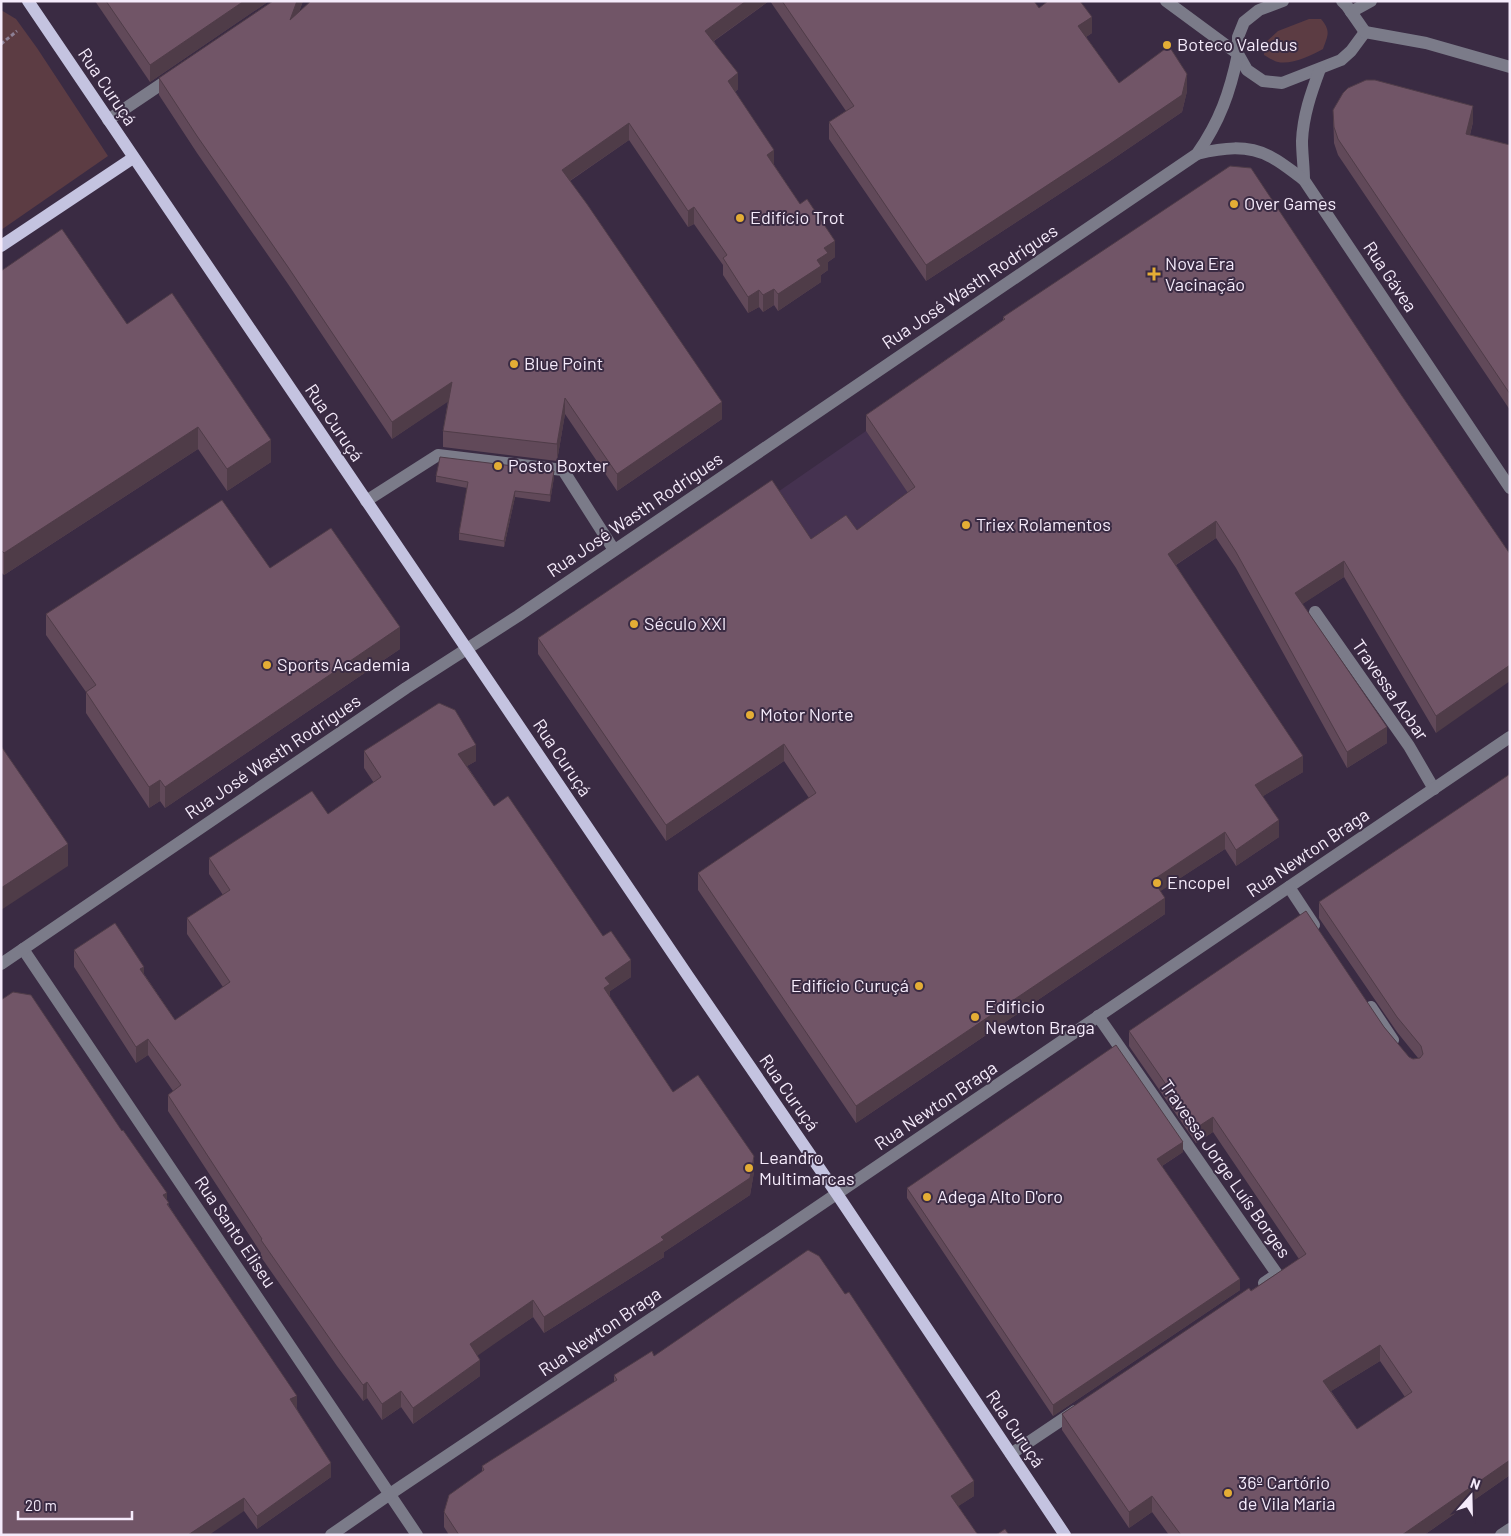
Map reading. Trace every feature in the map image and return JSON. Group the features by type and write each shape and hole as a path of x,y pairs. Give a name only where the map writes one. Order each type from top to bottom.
{"main road":[{"path":"19,1 36,14"},
{"name":"Rua Curuçá","path":"28,1 837,1194 1065,1535"},
{"path":"1,246 133,158"}],"street":[{"path":"1166,1 1238,54 1247,70 1263,81 1282,83 1341,60 1352,51 1365,32"},
{"path":"1342,1 1365,32 1426,43 1510,67"},
{"path":"1351,12 1371,1"},
{"name":"Rua José Wasth Rodrigues","path":"1,964 406,688 518,616 1197,154 1210,136 1228,97 1238,54 1238,37 1244,22 1259,10 1275,2"},
{"path":"1304,180 1302,142 1304,117 1320,69"},
{"path":"108,120 182,70"},
{"path":"1197,154 1222,148 1247,148 1271,156 1304,180"},
{"name":"Rua Gávea","path":"1304,180 1510,488"},
{"path":"366,501 438,455 564,470 614,550"},
{"name":"Travessa Acbar","path":"1315,612 1409,746 1434,790"},
{"name":"Rua Newton Braga","path":"331,1535 1510,738"},
{"path":"1289,888 1322,936"},
{"name":"Rua Santo Eliseu","path":"23,949 417,1535"},
{"path":"1364,998 1402,1052"},
{"name":"Travessa Jorge Luís Borges","path":"1098,1016 1277,1274 1252,1291"},
{"path":"1011,1454 1088,1402"},
{"path":"1501,1535 1510,1529"}],"shaded area":[{"path":"1,10 16,19 108,156 1,230"},
{"path":"1309,19 1321,19 1326,27 1327,37 1323,49 1308,57 1283,63 1264,55 1265,43 1278,31"},
{"path":"866,431 988,610 960,710 772,496"}],"building":[{"path":"106,1 244,1 150,65"},
{"path":"273,1 297,1 290,20 311,1 746,1 705,31 738,73 728,81 774,150 767,155 800,204 807,199 835,241 824,248 828,253 817,260 821,266 778,294 774,289 763,295 759,290 748,297 723,258 727,255 694,207 688,211 629,123 562,170 722,402 617,474 565,398 557,444 443,431 452,382 392,422 159,78"},
{"path":"782,1 1034,1 1039,8 1048,1 1080,1 1092,17 1078,26 1119,83 1169,46 1187,74 1182,95 926,265 829,122 854,106"},
{"path":"1366,80 1375,80 1473,106 1466,134 1510,145 1510,394 1338,139 1334,127 1333,110 1348,88"},
{"path":"1230,166 1251,168 1402,396 1510,554 1510,665 1436,716 1344,561 1295,593 1387,727 1347,752 1236,552 1216,521 1168,554 1303,756 1255,785 1279,820 1236,850 1225,832 1153,880 1165,898 856,1106 698,873 816,793 784,744 666,825 538,638 772,480 811,539 846,515 857,530 915,487 866,415 1005,319 1003,317"},
{"path":"62,229 127,324 172,293 271,440 227,469 198,427 4,553 1,550 1,271"},
{"path":"440,457 554,471 550,495 515,491 504,541 459,533 468,482 436,476"},
{"path":"222,500 270,568 331,528 400,627 165,787 160,780 149,787 86,692 96,685 46,614"},
{"path":"439,703 455,710 476,745 458,754 494,806 508,796 603,936 611,931 631,960 605,978 610,984 604,988 673,1092 698,1075 754,1156 750,1178 661,1237 664,1240 544,1317 533,1300 470,1344 480,1360 413,1408 401,1391 382,1404 367,1382 363,1385 261,1240 168,1095 181,1085 148,1039 136,1047 74,950 115,923 144,967 140,969 175,1020 230,982 187,918 230,890 209,858 312,791 328,814 381,777 364,751"},
{"path":"1,746 68,844 1,888"},
{"path":"1510,774 1510,1460 1402,1535 1181,1535 1152,1496 1129,1512 1062,1414 1249,1288 1251,1291 1306,1254 1213,1117 1196,1128 1129,1031 1306,911 1384,1027 1409,1057 1413,1059 1420,1058 1423,1054 1421,1046 1397,1017 1319,902","holes":["1380,1345 1412,1392 1357,1429 1323,1381"]},
{"path":"13,992 31,995 122,1131 167,1193 163,1195 169,1203 167,1204 297,1396 290,1399 331,1463 257,1516 244,1498 188,1535 1,1535 1,1000"},
{"path":"1116,1045 1183,1142 1157,1159 1240,1279 1053,1405 907,1188"},
{"path":"808,1250 819,1256 845,1294 849,1292 974,1481 951,1496 978,1535 459,1535 444,1512 449,1495 484,1470 482,1466 617,1380 614,1375 652,1351 654,1356"},
{"path":"1005,1529 1009,1535 996,1535"}],"place":[{"name":"Boteco Valedus","path":"1167,45"},
{"name":"Over Games","path":"1234,204"},
{"name":"Edifício Trot","path":"740,218"},
{"name":"Nova Era Vacinação","path":"1154,274"},
{"name":"Blue Point","path":"514,364"},
{"name":"Posto Boxter","path":"498,466"},
{"name":"Triex Rolamentos","path":"966,525"},
{"name":"Século XXI","path":"634,624"},
{"name":"Sports Academia","path":"267,665"},
{"name":"Motor Norte","path":"750,715"},
{"name":"Encopel","path":"1157,883"},
{"name":"Edifício Curuçá","path":"919,986"},
{"name":"Edificio Newton Braga","path":"975,1017"},
{"name":"Leandro Multimarcas","path":"749,1168"},
{"name":"Adega Alto D'oro","path":"927,1197"},
{"name":"36º Cartório de Vila Maria","path":"1228,1493"}]}
